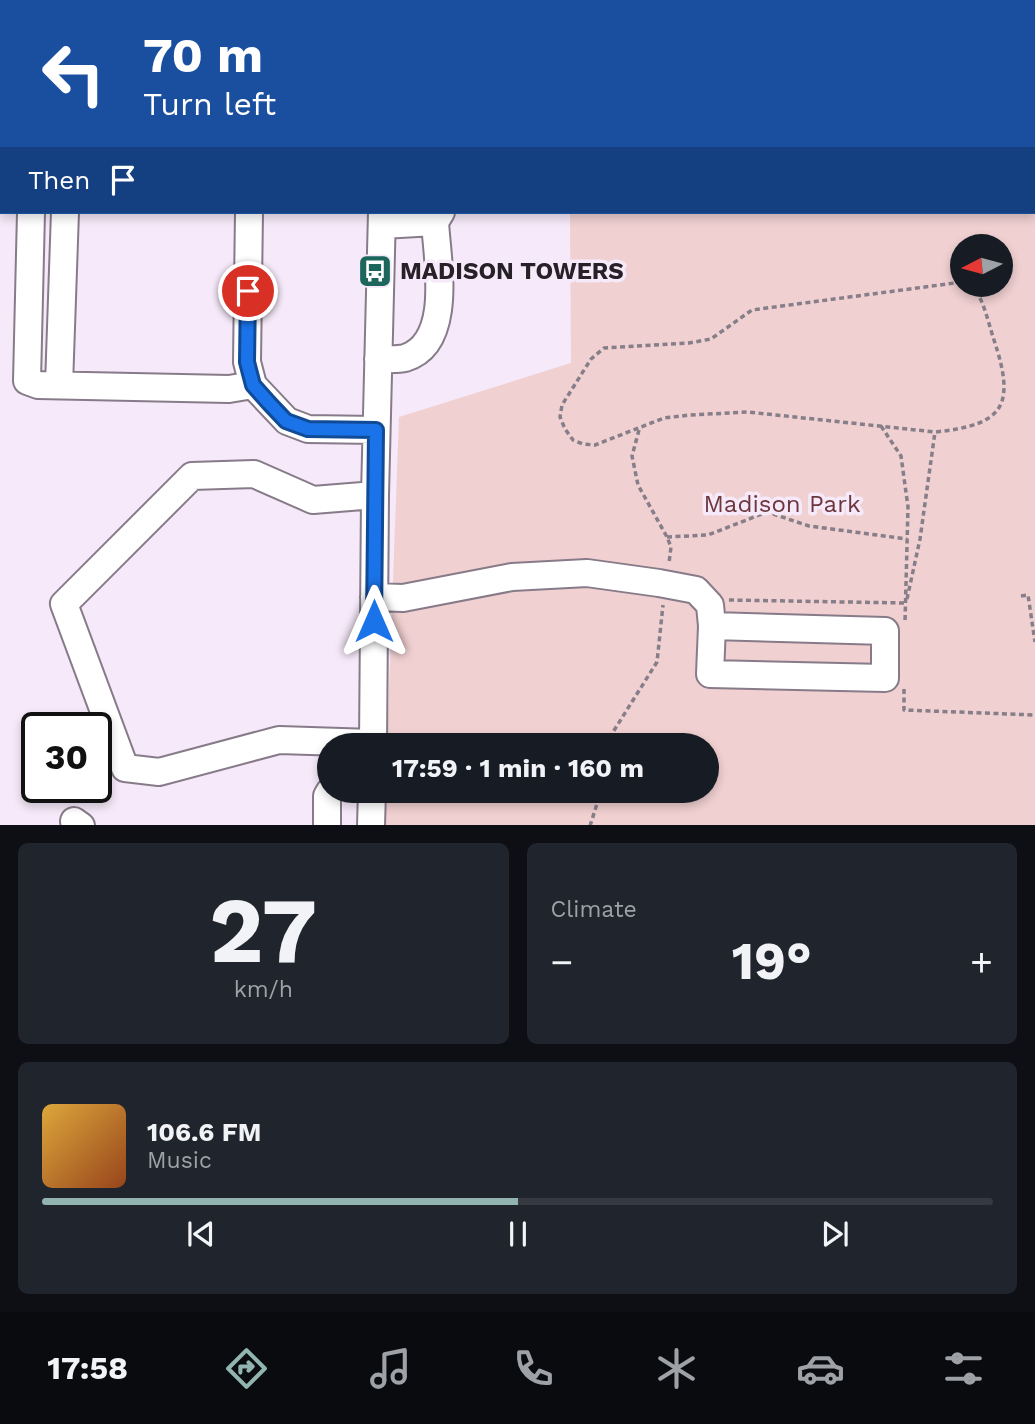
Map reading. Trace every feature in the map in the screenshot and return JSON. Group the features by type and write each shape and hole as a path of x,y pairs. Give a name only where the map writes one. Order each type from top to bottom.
{"street":[{"path":"30,214 27,381 38,385 229,389 253,385"},
{"path":"59,385 65,214"},
{"path":"249,214 247,362 253,385 286,421 308,429 376,430"},
{"path":"373,733 376,430 378,359 382,218 438,217 438,316 426,341 406,358 378,359"},
{"path":"317,742 279,740 159,772 125,768 64,604 192,476 254,474 313,500 375,495"},
{"path":"374,597 402,598 512,577 587,573 659,583 696,590 710,605 710,674 885,678 885,631 712,626"},
{"path":"327,803 327,825"},
{"path":"371,825 372,803"}],"path":[{"path":"950,284 752,310 711,339 689,343 604,348 591,359 562,405 560,417 573,440 595,445 664,418 748,412 935,432 961,429 982,423 996,413 1004,397 1005,381 1001,363 980,298"},
{"path":"880,426 901,456 908,507 905,633"},
{"path":"639,429 632,456 638,485 671,547 668,569"},
{"path":"905,607 920,539 935,432"},
{"path":"667,537 708,535 767,512 809,526 907,539"},
{"path":"1021,596 1028,595 1035,642"},
{"path":"612,733 657,662 664,600"},
{"path":"904,684 904,710 1035,715"},
{"path":"590,825 597,803"}],"green space":[{"name":"Madison Park","path":"570,214 1035,214 1035,825 384,825 385,803 719,803 719,733 387,733 399,417 571,363"}],"place":[{"name":"MADISON TOWERS","path":"375,271"}],"route":[{"path":"248,291 247,362 253,385 269,403 286,421 308,429 376,430 374,621"}]}
